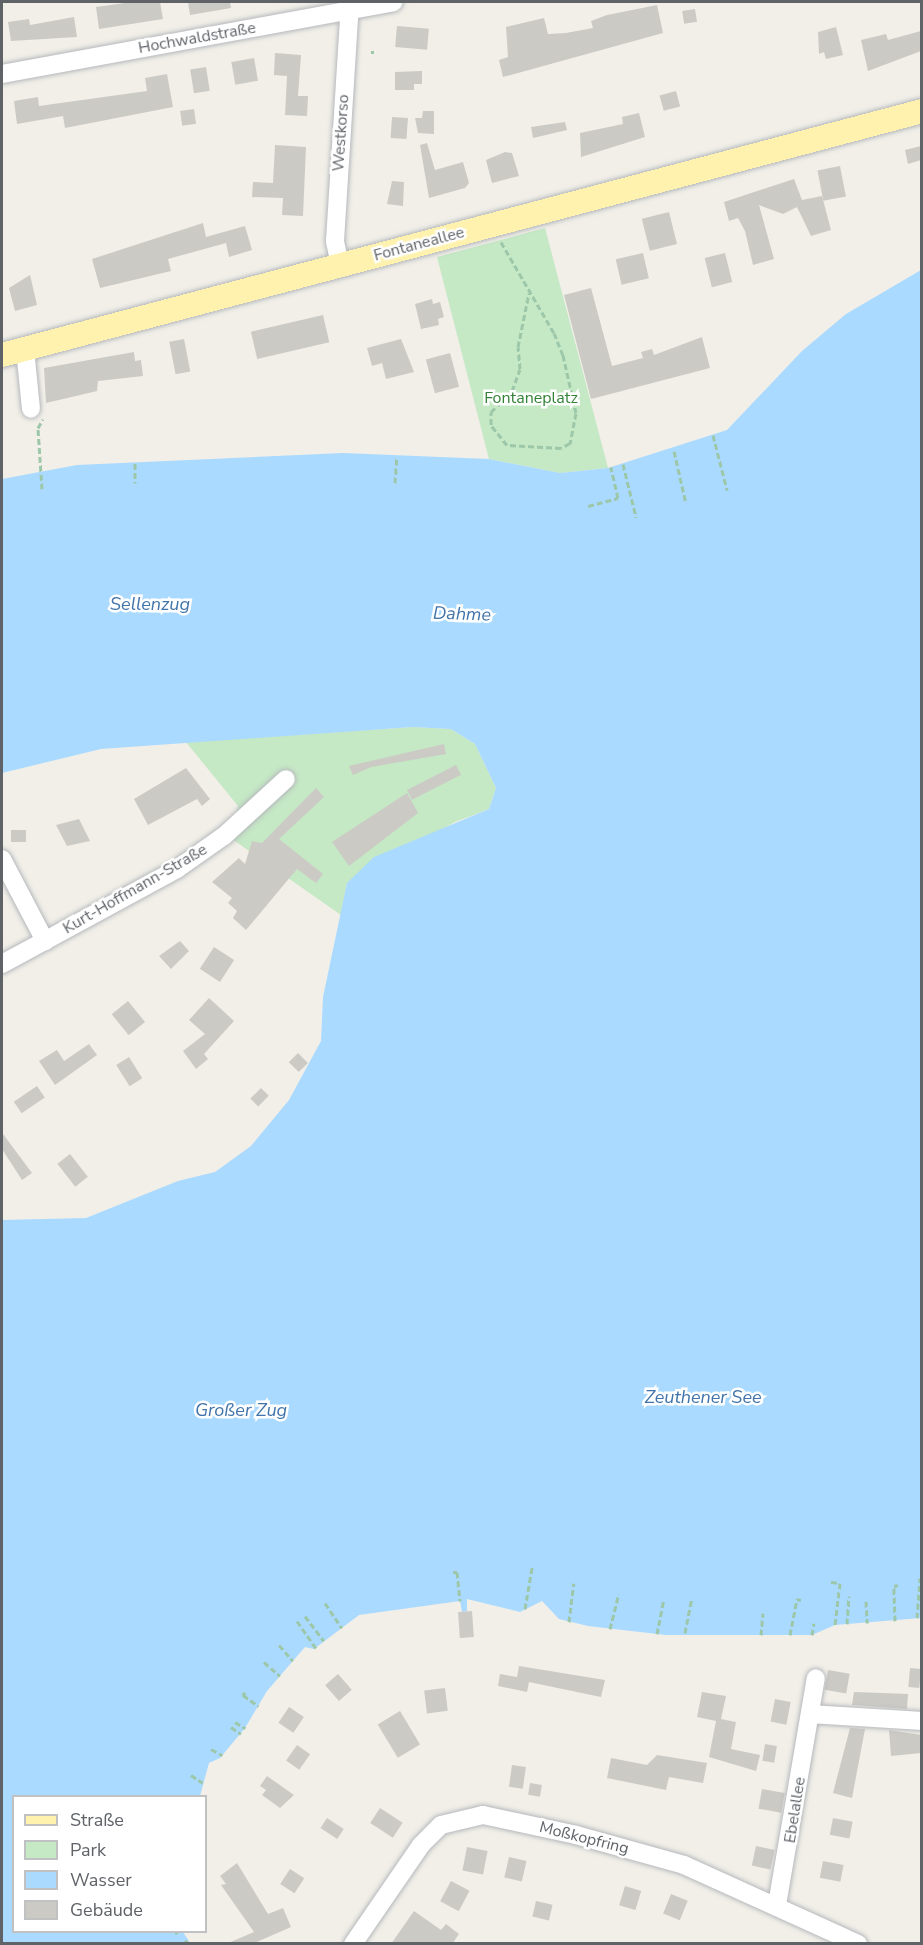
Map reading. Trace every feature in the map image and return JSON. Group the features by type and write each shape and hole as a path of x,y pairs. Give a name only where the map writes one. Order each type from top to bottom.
{"main road":[{"name":"Fontaneallee","path":"2,355 921,111"}],"street":[{"name":"Hochwaldstraße","path":"2,74 350,6 393,2"},
{"name":"Westkorso","path":"340,265 335,241 350,6"},
{"path":"25,349 31,409"},
{"name":"Kurt-Hoffmann-Straße","path":"2,964 177,869 224,836 286,778"},
{"path":"2,859 45,941"},
{"name":"Ebelallee","path":"777,1905 816,1678"},
{"path":"810,1714 921,1721"},
{"name":"Moßkopfring","path":"353,1944 421,1845 441,1825 467,1816 514,1821 636,1851 708,1874 858,1944"}],"path":[{"path":"499,237 559,343 574,396 576,427 570,443 561,448 507,445 491,425 491,412 512,391 520,369 518,347 529,293"},
{"path":"713,435 727,490"},
{"path":"674,450 686,504"},
{"path":"395,483 397,457"},
{"path":"135,463 135,483"},
{"path":"623,464 636,517"},
{"path":"588,506 618,498 611,467"},
{"path":"40,470 42,489"},
{"path":"525,1609 532,1568"},
{"path":"453,1572 457,1572 460,1601"},
{"path":"917,1618 919,1578"},
{"path":"831,1582 840,1583 835,1625"},
{"path":"570,1622 574,1583"},
{"path":"895,1621 894,1586 898,1585"},
{"path":"610,1629 619,1594"},
{"path":"847,1624 849,1596"},
{"path":"685,1633 692,1598"},
{"path":"657,1634 664,1599"},
{"path":"790,1635 797,1599 801,1600"},
{"path":"866,1601 867,1623"},
{"path":"325,1603 342,1628"},
{"path":"761,1635 763,1613"},
{"path":"305,1616 324,1641"},
{"path":"297,1622 316,1648"},
{"path":"812,1635 814,1623"},
{"path":"279,1645 294,1660"},
{"path":"264,1662 280,1676"},
{"path":"245,1692 243,1695 258,1706"},
{"path":"235,1722 245,1728"},
{"path":"231,1727 241,1734"},
{"path":"211,1749 222,1755"},
{"path":"191,1775 203,1783"},
{"path":"183,1944 188,1940"}],"green space":[{"name":"Fontaneplatz","path":"545,228 608,468 560,473 489,459 437,257"},
{"path":"413,727 451,729 475,744 496,788 489,809 455,822 347,883 341,915 232,839 238,806 186,742"}],"water":[{"path":"921,270 921,1618 835,1625 812,1635 666,1635 588,1626 559,1619 542,1601 520,1612 467,1599 467,1611 462,1612 460,1601 359,1615 314,1649 305,1647 267,1691 245,1728 220,1758 209,1763 200,1795 12,1795 12,1933 184,1933 190,1943 2,1943 2,1220 86,1218 178,1181 215,1172 251,1146 289,1100 321,1041 323,997 347,883 374,857 489,809 496,788 475,744 451,729 413,727 101,749 2,773 2,479 77,465 343,453 489,459 560,473 608,468 727,430 802,351 846,314"}],"building":[{"path":"132,2 160,2 163,19 99,29 96,7"},
{"path":"188,2 230,2 231,8 190,15"},
{"path":"657,5 663,33 503,77 499,60 508,57 506,27 544,18 548,34 566,33 593,28 591,21 607,15"},
{"path":"695,9 697,22 684,24 682,11"},
{"path":"74,17 77,37 11,41 8,22 29,19 30,25"},
{"path":"397,26 429,29 427,50 395,47"},
{"path":"836,27 843,55 826,59 824,52 819,54 818,32"},
{"path":"921,31 921,51 868,71 861,40 886,34 888,40"},
{"path":"275,53 301,55 298,96 308,96 307,116 285,115 287,76 274,75"},
{"path":"254,58 258,81 235,85 231,62"},
{"path":"206,67 210,91 194,93 190,70"},
{"path":"422,71 422,84 414,84 414,90 395,90 395,72"},
{"path":"167,74 173,107 65,128 63,116 17,124 14,101 38,97 39,106 147,91 145,78"},
{"path":"676,91 680,106 664,111 660,95"},
{"path":"194,109 196,124 182,126 180,111"},
{"path":"423,111 434,111 434,134 418,133 415,118 422,118"},
{"path":"639,113 645,137 581,157 580,133 623,124 622,117"},
{"path":"392,117 408,118 406,139 391,138"},
{"path":"565,122 567,130 533,138 531,127"},
{"path":"427,143 435,170 463,162 469,183 465,188 429,198 420,145"},
{"path":"275,145 306,147 303,216 282,215 283,198 252,197 253,182 273,183"},
{"path":"921,146 921,160 908,164 905,150"},
{"path":"505,152 512,153 519,176 492,183 486,160"},
{"path":"840,166 846,196 823,201 817,170"},
{"path":"794,179 802,200 822,196 831,230 811,236 797,207 783,214 759,205 774,259 753,265 745,231 738,218 729,221 724,202"},
{"path":"392,181 404,182 403,206 387,204"},
{"path":"669,212 677,244 650,251 642,219"},
{"path":"203,223 206,237 245,226 252,250 229,257 226,243 168,259 171,271 100,288 92,259"},
{"path":"643,253 649,278 622,285 616,259"},
{"path":"725,253 732,282 712,287 705,258"},
{"path":"30,275 37,305 15,311 9,288"},
{"path":"591,288 612,366 643,358 641,352 652,349 654,355 702,337 710,368 591,399 564,295"},
{"path":"432,299 433,304 440,302 444,317 438,319 439,325 421,329 415,304"},
{"path":"323,315 329,342 257,359 251,332"},
{"path":"184,339 190,371 176,374 169,342"},
{"path":"401,339 414,372 386,379 382,363 372,366 367,348"},
{"path":"134,352 135,361 141,360 143,376 98,381 97,391 46,403 44,368"},
{"path":"450,353 459,387 435,393 426,359"},
{"path":"444,744 446,754 371,767 353,775 349,766"},
{"path":"456,765 461,775 412,800 407,790"},
{"path":"186,768 210,799 202,806 197,799 148,825 134,799"},
{"path":"316,788 324,797 279,839 323,874 316,883 297,869 246,930 233,918 237,911 228,903 232,898 212,882 239,858 245,864 252,841 262,843"},
{"path":"407,793 418,813 349,866 332,842"},
{"path":"79,819 90,841 67,846 56,825"},
{"path":"11,830 26,830 26,842 11,842"},
{"path":"180,941 189,951 171,969 159,956"},
{"path":"214,947 234,960 220,982 200,969"},
{"path":"209,998 234,1021 204,1054 208,1059 196,1069 183,1051 205,1034 189,1020"},
{"path":"128,1001 145,1022 129,1035 112,1014"},
{"path":"89,1044 97,1055 55,1085 39,1061 57,1050 64,1061"},
{"path":"298,1053 308,1063 299,1072 289,1062"},
{"path":"129,1057 142,1078 130,1086 116,1065"},
{"path":"37,1086 45,1098 22,1113 14,1102"},
{"path":"261,1088 269,1096 258,1106 250,1099"},
{"path":"3,1134 32,1173 22,1180 2,1149"},
{"path":"70,1154 88,1177 75,1187 57,1164"},
{"path":"472,1611 474,1637 460,1638 458,1612"},
{"path":"519,1666 605,1680 601,1697 529,1682 527,1692 498,1686 500,1674 517,1677"},
{"path":"910,1668 921,1669 919,1688 908,1687"},
{"path":"828,1670 850,1674 846,1694 825,1690"},
{"path":"338,1674 352,1690 339,1701 325,1685"},
{"path":"445,1688 448,1711 427,1713 424,1691"},
{"path":"702,1692 726,1696 721,1719 736,1722 731,1749 760,1755 756,1771 709,1757 716,1721 697,1717"},
{"path":"854,1692 908,1694 907,1709 852,1705"},
{"path":"775,1699 791,1702 786,1725 771,1722"},
{"path":"289,1707 304,1717 293,1733 278,1723"},
{"path":"400,1711 420,1744 398,1758 378,1724"},
{"path":"850,1728 865,1729 852,1798 833,1793"},
{"path":"889,1730 921,1735 921,1753 891,1756"},
{"path":"765,1744 777,1746 774,1763 762,1761"},
{"path":"297,1745 310,1754 299,1770 286,1761"},
{"path":"657,1755 707,1763 703,1783 669,1777 666,1790 607,1778 611,1758 647,1765"},
{"path":"512,1765 526,1767 523,1789 509,1787"},
{"path":"267,1776 294,1795 280,1808 262,1795 266,1790 260,1786"},
{"path":"530,1783 542,1785 540,1797 528,1795"},
{"path":"762,1789 785,1793 781,1813 759,1809"},
{"path":"380,1808 403,1823 393,1838 370,1823"},
{"path":"327,1818 344,1829 337,1839 320,1828"},
{"path":"833,1818 853,1822 849,1839 830,1835"},
{"path":"756,1846 775,1850 770,1870 752,1866"},
{"path":"467,1847 488,1851 483,1875 462,1871"},
{"path":"509,1857 527,1861 522,1882 504,1877"},
{"path":"823,1861 844,1865 840,1882 820,1878"},
{"path":"237,1863 268,1914 283,1908 291,1927 252,1944 226,1944 254,1932 221,1885 226,1884 220,1876"},
{"path":"290,1869 304,1878 294,1893 280,1884"},
{"path":"451,1881 470,1891 459,1911 440,1901"},
{"path":"625,1886 641,1891 635,1910 619,1905"},
{"path":"671,1894 688,1901 680,1920 663,1913"},
{"path":"536,1901 553,1905 549,1920 532,1917"},
{"path":"414,1911 441,1930 446,1924 459,1934 452,1944 391,1944"}],"water label":[{"name":"Sellenzug","path":"150,604"},
{"name":"Dahme","path":"462,614"},
{"name":"Zeuthener See","path":"703,1397"},
{"name":"Großer Zug","path":"241,1410"}]}
